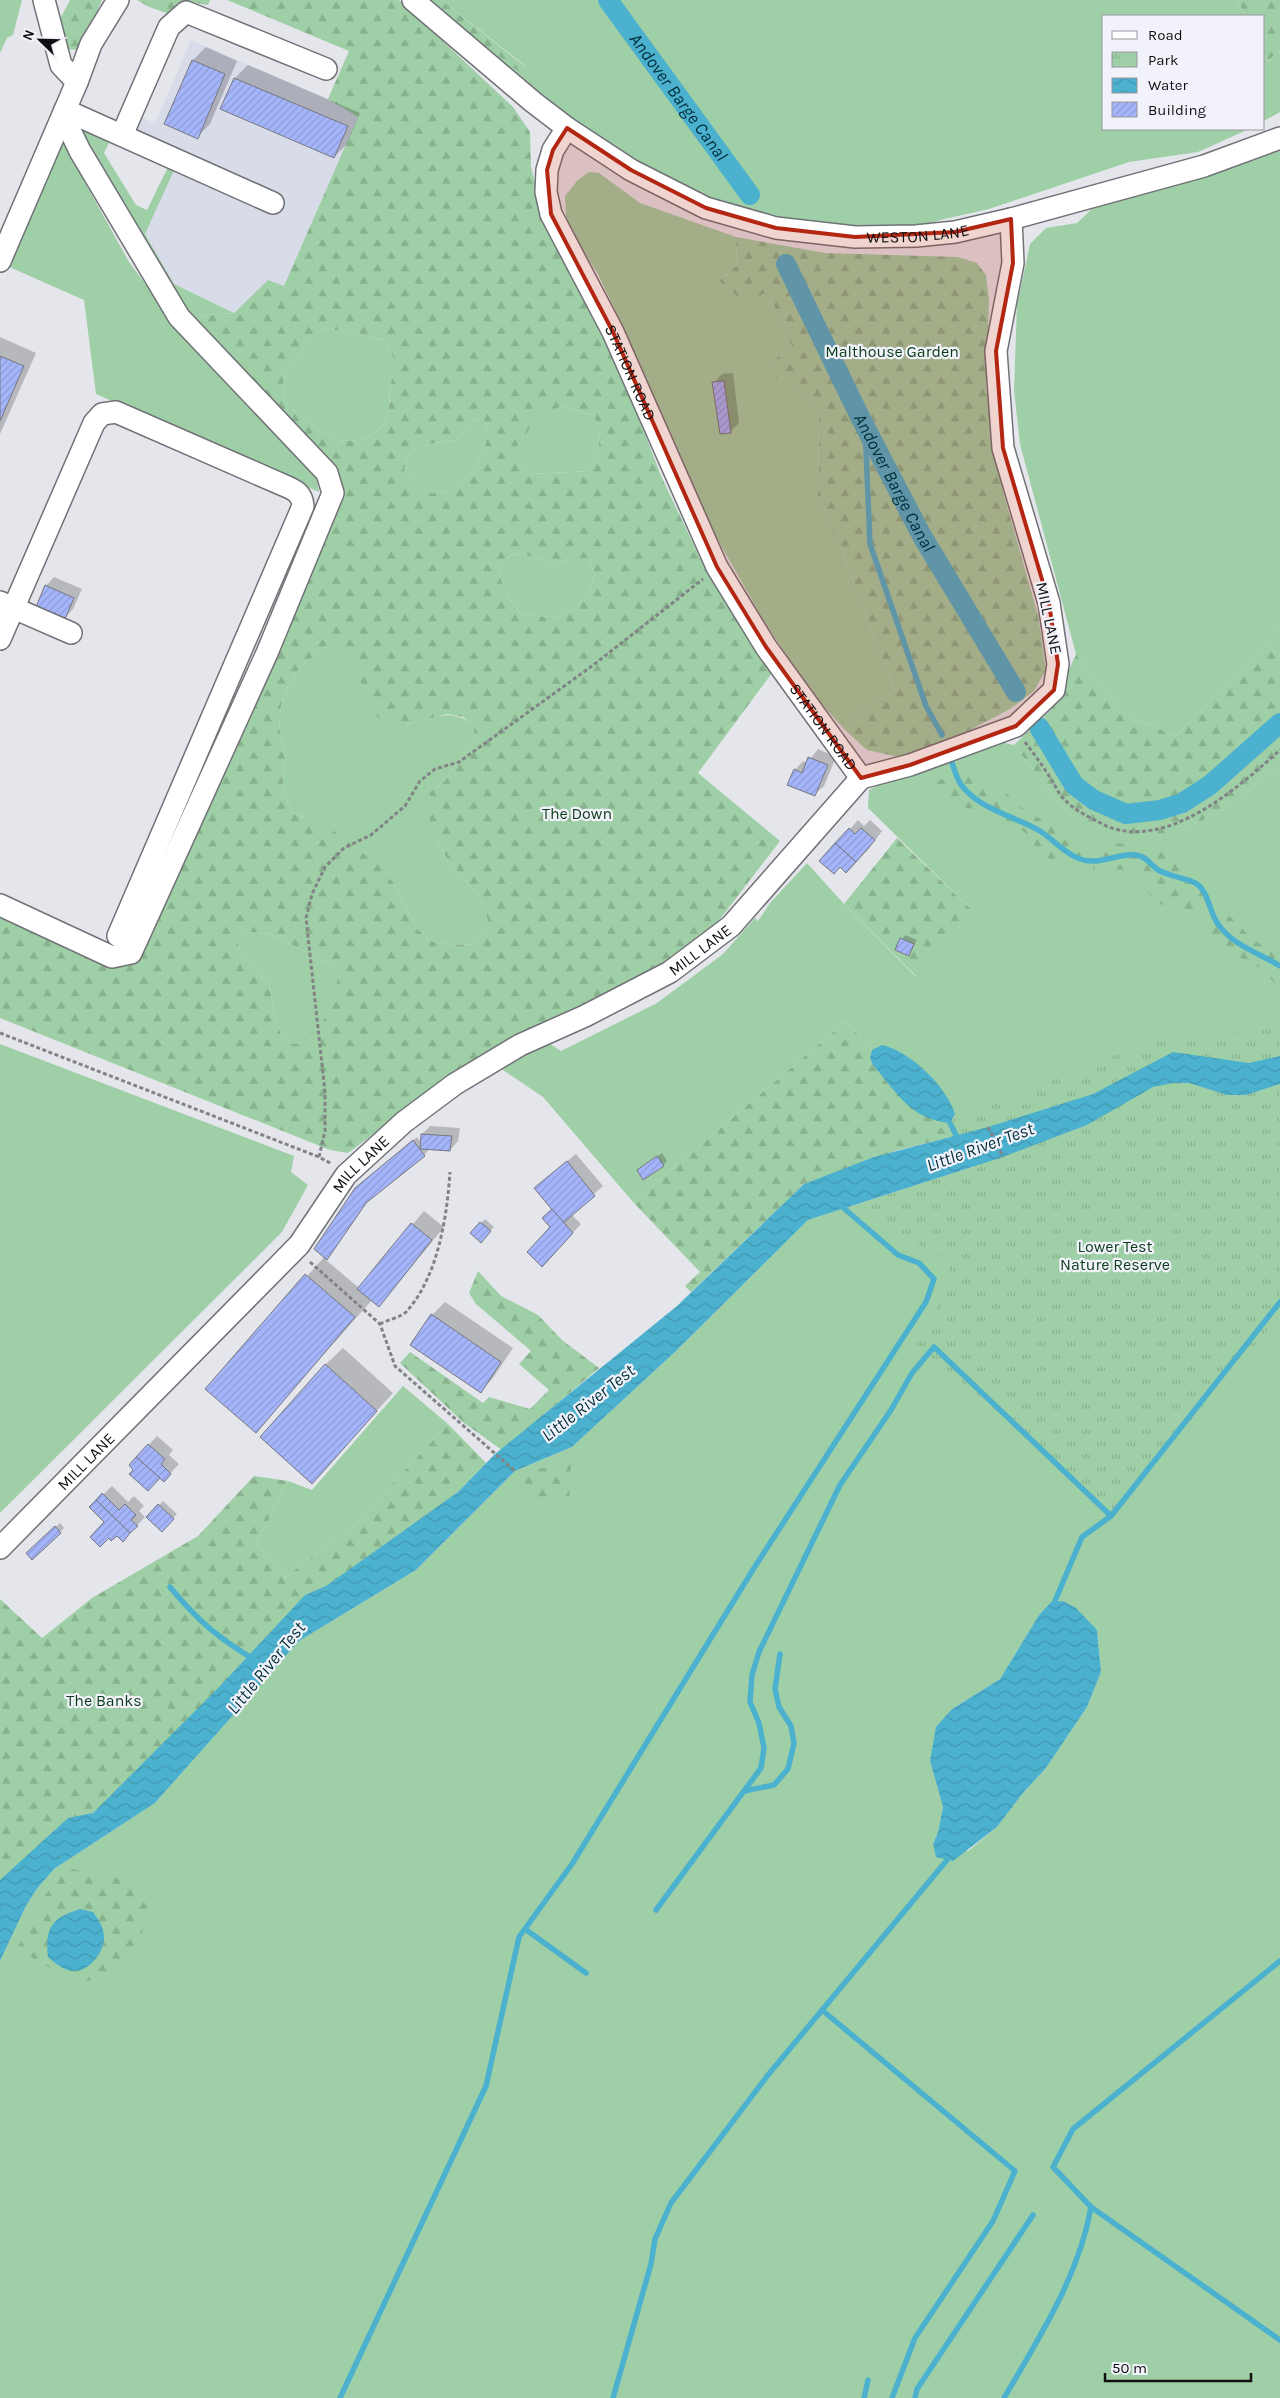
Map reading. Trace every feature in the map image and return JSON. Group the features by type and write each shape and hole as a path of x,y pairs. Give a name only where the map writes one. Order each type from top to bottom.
{"street":[{"path":"44,0 61,65 77,82"},
{"path":"0,261 77,82 91,44 118,0"},
{"path":"413,0 567,128"},
{"path":"122,135 169,27 186,12 326,70"},
{"path":"64,113 122,135 273,203"},
{"path":"0,905 112,957 132,953 267,653 333,493 327,474 179,317 80,151 64,113"},
{"name":"WESTON LANE","path":"567,128 631,170 706,208 776,228 855,237 916,236 955,232 1011,219 1204,166 1280,138"},
{"name":"STATION ROAD","path":"567,128 553,150 547,170 546,192 551,214 613,332 717,567 766,647 861,778"},
{"name":"MILL LANE","path":"0,1548 299,1245 346,1175 404,1122 455,1084 520,1044 585,1016 670,972 731,926 861,778 910,765 1016,726 1054,690 1058,664 1049,604 1003,448 996,351 1013,262 1011,219"},
{"path":"0,639 7,605 94,423 102,414 116,412 283,485 298,492 303,498 304,506 118,936"},
{"path":"7,605 71,633"}],"path":[{"path":"319,1157 325,1131 325,1092 306,918 312,894 325,867 344,848 371,835 405,806 420,781 435,770 459,762 592,666 717,567"},
{"path":"1016,726 1063,798 1079,811 1102,823 1115,829 1134,832 1186,819 1221,800 1252,776 1280,750"},
{"path":"0,1033 319,1157 346,1175"},
{"path":"988,1128 1003,1157"},
{"path":"380,1324 406,1312 424,1283 436,1255 447,1213 450,1172"},
{"path":"308,1260 380,1324 395,1366 515,1471"}],"highlighted area":[{"path":"567,128 631,170 706,208 776,228 855,237 955,232 1011,219 1013,263 996,351 1003,448 1049,603 1058,664 1054,690 1016,726 910,765 861,778 766,647 717,567 613,332 551,214 547,170 553,150"}],"shaded area":[{"path":"191,40 328,99 358,117 284,287 268,280 234,313 174,284 145,234 175,166 138,133 136,126 140,116 155,124"}],"green space":[{"path":"0,0 22,0 13,35 7,38 0,53"},
{"path":"70,0 102,0 81,50 65,49 59,21"},
{"path":"137,0 210,0 208,5 186,2 170,14 149,7"},
{"name":"The Down","path":"227,0 399,0 513,107 530,132 531,167 546,227 622,374 661,476 700,558 772,673 698,773 780,841 717,923 671,962 470,1062 348,1153 330,1150 0,1018 0,906 132,953 333,493 185,317 234,313 268,280 284,286 358,117 328,99 349,51","holes":["325,328 384,340 389,348 394,365 388,415 383,425 372,435 350,441 329,437 285,402 283,385 285,375 311,335","562,406 592,415 598,424 599,457 588,471 532,474 517,465 517,447 540,414","483,419 487,432 486,443 482,453 477,464 461,482 452,488 442,492 428,492 416,484 404,469 410,452 429,444 457,440 473,420","523,554 553,564 572,558 587,558 595,573 590,590 579,605 559,618 522,614 506,591 499,571 499,564 511,555","325,647 356,658 368,709 385,723 407,724 447,714 463,717 473,724 475,737 444,782 430,791 428,813 435,837 448,860 483,901 490,928 474,944 451,945 430,941 416,927 394,884 381,867 326,825 292,813 284,794 283,773 286,758 279,726 281,706 287,688 301,666","243,933 270,934 332,965 338,979 328,1015 302,1043 293,1044 281,1034 275,1017 270,986 244,959 237,942"]},
{"path":"425,0 441,0 527,68 521,73"},
{"path":"441,0 1237,0 1244,15 1102,15 1102,130 1247,130 1198,152 1129,162 989,209 940,220 920,227 839,226 781,219 727,206 692,190 638,161 563,113 521,82 448,18 527,67"},
{"path":"1237,0 1280,0 1280,50 1268,61 1265,56 1265,15 1244,15"},
{"path":"1280,50 1280,112 1265,120 1265,56 1268,61"},
{"path":"78,127 111,139 104,153 136,205 147,210 170,163 176,166 145,234 174,284 234,313 185,317"},
{"path":"62,141 70,150 84,181 129,262 169,316 316,476 319,492 96,394 84,300 7,266"},
{"path":"1280,146 1280,628 1176,736 1124,714 1076,654 1020,444 1014,390 1017,305 1030,244 1046,228 1077,223 1095,206"},
{"path":"589,172 599,173 640,203 736,237 737,265 719,281 768,290 792,346 769,364 796,387 819,413 818,496 843,554 895,692 865,707 844,729 811,692 765,623 706,519 615,310 598,274 574,237 566,216 565,196 577,181"},
{"name":"Malthouse Garden","path":"736,237 825,253 958,257 977,263 986,275 989,300 986,386 1002,488 1038,615 1046,670 1034,691 1010,709 955,738 899,757 867,750 844,729 865,707 895,692 843,554 818,496 819,413 796,387 772,376 769,364 792,346 768,291 746,303 719,281 737,265"},
{"path":"325,328 384,340 392,354 394,370 387,418 378,430 365,438 342,441 329,437 308,423 285,402 283,385 285,375 311,335"},
{"path":"562,406 592,415 598,424 599,457 588,471 532,474 517,465 517,447 540,413"},
{"path":"483,419 487,432 486,443 477,464 461,482 442,492 433,493 424,490 413,481 404,469 410,452 429,444 457,440 473,420"},
{"path":"523,554 553,564 572,558 587,558 595,573 590,590 579,605 559,618 522,614 503,585 499,564 511,555"},
{"path":"1280,628 1280,766 1219,813 1175,833 1125,835 1068,814 1014,745 1051,710 1076,654 1124,714 1176,736"},
{"path":"325,647 356,657 360,673 407,724 449,715 465,719 473,724 475,737 444,782 430,791 435,837 448,860 483,901 491,927 474,944 451,945 430,941 416,927 394,884 304,817 292,813 284,794 283,773 286,758 279,726 281,706 287,688 301,666"},
{"path":"997,741 1014,745 1068,814 1125,834 1175,833 1219,813 1280,766 1280,1056 950,1137 846,1021 633,1202 543,1097 500,1068 547,1042 561,1051 657,1003 723,954 755,918 758,921 770,903 807,863 844,904 915,976 973,911 868,808 869,790 892,778"},
{"path":"948,776 969,776 1003,790 1029,814 1054,824 1066,840 1083,854 1078,863 1070,866 1047,858 1039,852 1028,835 995,815 945,802 933,790 936,782"},
{"path":"897,838 973,911 916,976 844,904"},
{"path":"1112,843 1133,845 1177,854 1197,868 1207,881 1213,896 1196,909 1177,910 1160,904 1155,900 1149,893 1146,882 1139,874 1122,870 1093,869 1096,852"},
{"path":"1217,912 1233,919 1257,942 1280,950 1280,989 1262,969 1226,950 1204,934 1203,923"},
{"path":"243,933 270,934 332,965 339,979 328,1015 303,1043 293,1044 281,1034 275,1017 270,986 244,959 237,942"},
{"path":"846,1021 950,1137 895,1151 804,1184 691,1292 685,1286 700,1272 633,1202"},
{"name":"Lower Test Nature Reserve","path":"1280,1028 1280,1316 1113,1512 912,1347 952,1284 947,1261 854,1206 975,1167 939,1125 1147,1043"},
{"path":"0,1044 294,1156 291,1172 308,1185 282,1232 0,1513"},
{"path":"1280,1084 1280,2398 0,2398 0,1961 26,1906 36,1890 54,1869 155,1803 299,1641 416,1570 515,1471 572,1447 676,1351 808,1220 1003,1157","holes":["1051,1602 1097,1630 1101,1672 1087,1707 1046,1768 1023,1793 997,1827 968,1851 933,1844 938,1832 943,1807 930,1761 952,1709 1000,1679 1039,1615"]},
{"path":"478,1271 501,1296 538,1315 562,1340 599,1368 502,1450 464,1423 400,1363 410,1352 483,1403 489,1397 530,1409 549,1390 519,1364 531,1351 476,1304 469,1293"},
{"path":"403,1386 448,1424 353,1526 284,1578 257,1543 288,1481 312,1490"},
{"name":"The Banks","path":"448,1424 486,1463 458,1492 168,1763 38,1849 0,1900 0,1599 42,1638 92,1598 198,1536 254,1476 288,1481 257,1543 284,1578 353,1526"},
{"path":"571,1461 569,1505 556,1501 548,1502 522,1489 521,1480 530,1472"},
{"path":"66,1868 130,1880 148,1908 140,1941 113,1980 73,1981 17,1949 41,1901"}],"water":[{"path":"882,1045 904,1055 936,1082 944,1092 955,1114 950,1123 936,1121 924,1116 897,1095 873,1065 870,1058 872,1050"},
{"name":"Little River Test","path":"1173,1052 1249,1063 1280,1056 1280,1084 1246,1095 1227,1095 1189,1083 1173,1083 1153,1087 1087,1125 1003,1157 808,1220 676,1351 572,1447 515,1471 416,1570 299,1641 155,1803 54,1869 36,1890 26,1906 0,1961 0,1880 68,1818 93,1813 222,1684 305,1595 326,1586 458,1492 495,1454 677,1306 804,1184 874,1157 988,1127 1093,1094"},
{"path":"1063,1601 1076,1608 1097,1630 1101,1672 1087,1707 1046,1768 1023,1793 997,1827 953,1861 936,1857 933,1844 938,1832 943,1807 930,1761 936,1727 952,1709 1000,1679 1039,1615 1051,1602"},
{"path":"80,1909 93,1912 103,1930 104,1942 96,1959 81,1970 72,1971 61,1967 48,1957 49,1931 56,1920"}],"building":[{"path":"192,60 225,74 198,139 164,124"},
{"path":"234,78 348,126 334,158 220,109"},
{"path":"0,356 24,366 0,421"},
{"path":"724,381 731,433 720,434 712,382"},
{"path":"45,585 74,598 65,619 36,607"},
{"path":"808,757 828,765 815,796 787,785 794,769 802,773"},
{"path":"849,828 855,834 861,828 875,840 856,862 835,843"},
{"path":"835,843 856,862 846,873 840,867 834,874 819,861"},
{"path":"900,938 914,944 909,956 895,950"},
{"path":"421,1134 452,1136 450,1151 420,1149"},
{"path":"413,1140 425,1156 366,1203 327,1260 314,1249 355,1188"},
{"path":"657,1156 664,1166 643,1180 637,1170"},
{"path":"567,1161 595,1196 563,1223 534,1188"},
{"path":"552,1209 573,1233 542,1267 527,1252 550,1227 542,1218"},
{"path":"480,1222 491,1231 481,1243 470,1233"},
{"path":"411,1223 432,1240 379,1307 357,1289"},
{"path":"305,1274 355,1317 256,1433 205,1389"},
{"path":"431,1314 501,1362 481,1393 410,1345"},
{"path":"325,1364 377,1411 312,1484 260,1437"},
{"path":"148,1444 165,1459 161,1464 171,1474 164,1482 136,1457"},
{"path":"136,1457 160,1478 148,1491 129,1474 133,1470 129,1465"},
{"path":"102,1493 119,1510 125,1504 136,1515 131,1520 138,1526 130,1533 96,1500"},
{"path":"96,1500 130,1533 123,1542 117,1536 111,1541 109,1538 100,1547 90,1537 104,1522 89,1507"},
{"path":"158,1504 174,1519 162,1532 146,1517"},
{"path":"55,1526 61,1533 32,1560 26,1553"}],"waterway":[{"name":"Andover Barge Canal","path":"608,0 750,195"},
{"name":"Andover Barge Canal","path":"786,264 860,417 922,536 1016,692"},
{"path":"865,426 870,544 926,706 942,735"},
{"name":"Andover Barge Canal","path":"1039,727 1074,785 1094,800 1126,814 1160,810 1182,803 1210,785 1280,723"},
{"path":"950,758 960,783 970,794 989,807 1040,831 1075,857 1087,861 1095,861 1136,855 1146,859 1158,870 1197,884 1204,892 1218,924 1231,938 1280,966"},
{"name":"Little River Test","path":"950,1123 959,1141"},
{"path":"340,2398 486,2086 519,1937 572,1864 754,1568 926,1302 934,1279 919,1263 898,1255 839,1204"},
{"path":"1055,1601 1082,1537 1111,1516 1280,1302"},
{"path":"656,1910 761,1768 764,1748 759,1723 750,1702 752,1675 759,1652 840,1485 891,1410 912,1373 934,1347 1111,1516"},
{"name":"Little River Test","path":"170,1587 209,1628 255,1660"},
{"path":"744,1791 774,1785 788,1769 794,1743 791,1726 779,1707 775,1689 780,1654"},
{"path":"613,2398 651,2264 655,2239 671,2203 768,2075 947,1860"},
{"path":"525,1929 586,1973"},
{"path":"1280,1961 1073,2129 1053,2167 1091,2207 1280,2340"},
{"path":"822,2010 1015,2171 993,2221 915,2338 892,2398"},
{"path":"1004,2398 1044,2329 1067,2282 1077,2258 1091,2207"},
{"path":"915,2398 917,2389 1033,2215"},
{"path":"864,2398 868,2380"}]}
